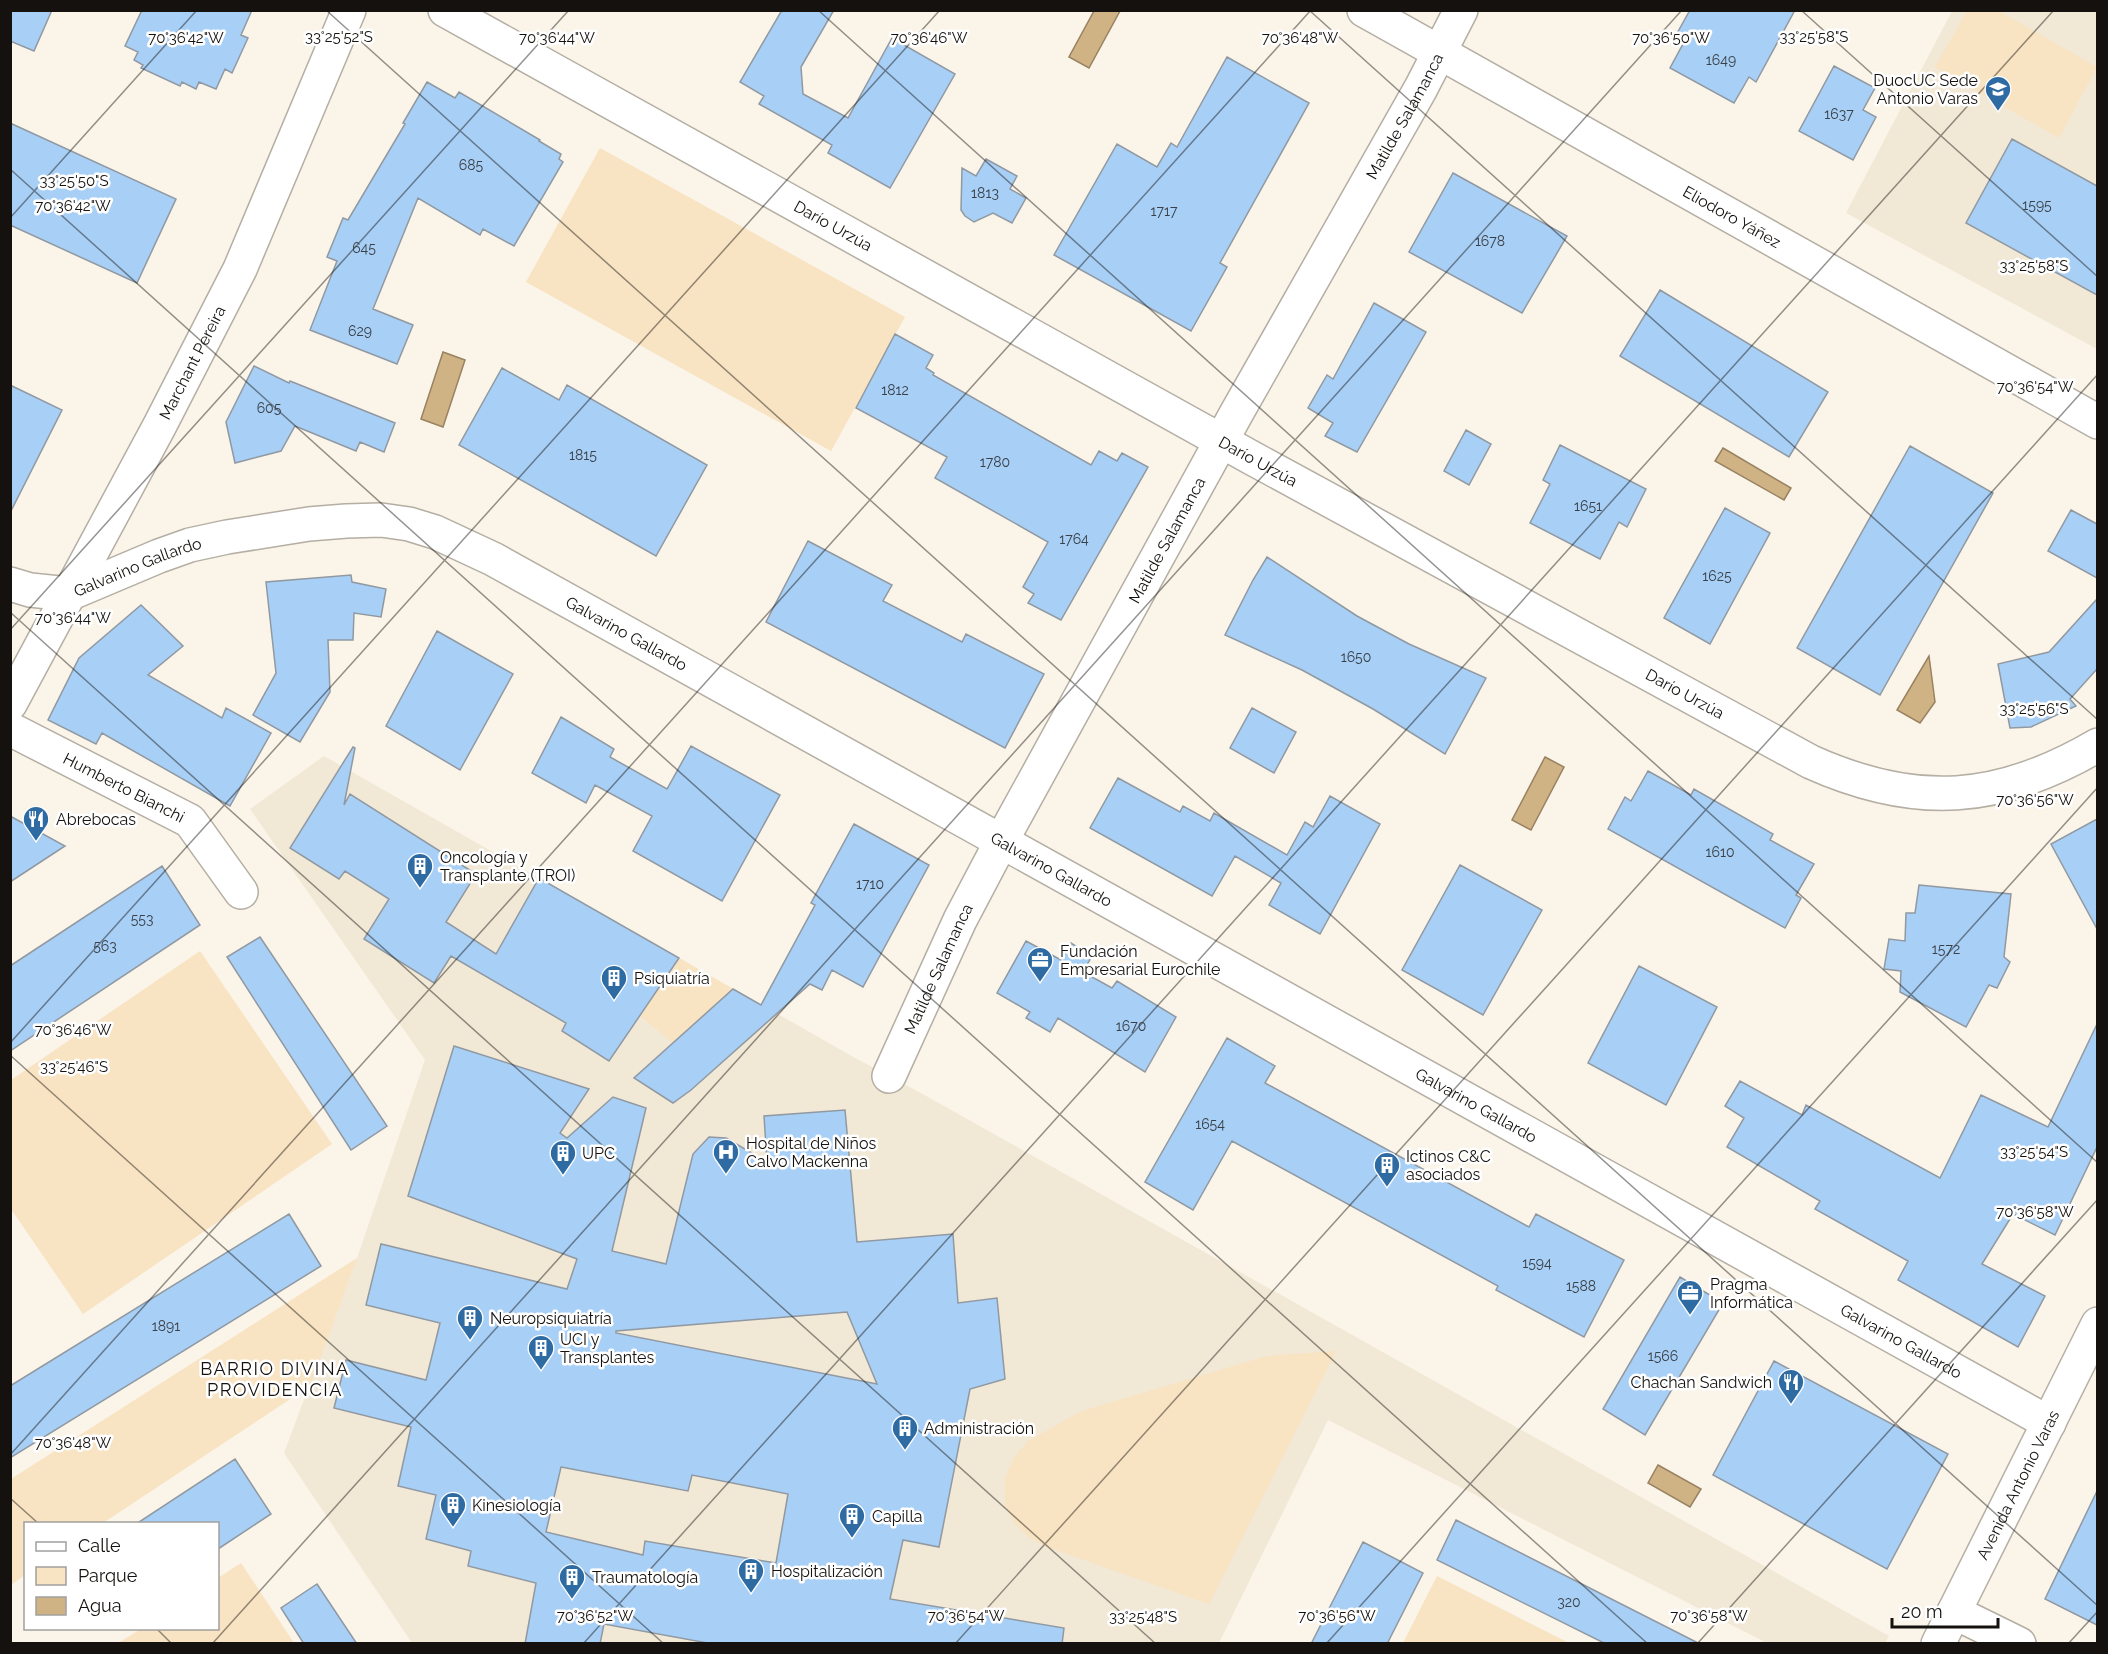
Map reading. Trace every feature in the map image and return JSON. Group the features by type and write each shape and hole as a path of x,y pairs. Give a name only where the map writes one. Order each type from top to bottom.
{"street":[{"name":"Marchant Pereira","path":"10,704 187,375 240,269 348,10"},
{"name":"Darío Urzúa","path":"445,10 1222,441 1838,774 1865,783 1923,793 1954,794 2020,782 2055,769 2097,745"},
{"name":"Eliodoro Yáñez","path":"1364,10 2097,422"},
{"name":"Matilde Salamanca","path":"890,1076 939,965 1002,842 1222,441 1421,88 1461,10"},
{"name":"Galvarino Gallardo","path":"10,584 30,590 69,594 159,556 226,537 309,524 381,520 409,524 435,532 493,559 2049,1423"},
{"name":"Humberto Bianchi","path":"10,729 190,822 241,892"},
{"name":"Avenida Antonio Varas","path":"1938,1644 2097,1324"},
{"path":"1954,1612 2019,1644"}],"shaded area":[{"name":"DuocUC Sede Antonio Varas","path":"1952,11 2097,11 2097,349 1846,213"},
{"name":"Hospital de Niños Calvo Mackenna","path":"324,756 857,1059 1889,1636 1885,1643 1767,1643 1328,1420 1219,1643 412,1643 284,1453 357,1258 425,1060 250,809"}],"green space":[{"path":"1997,10 2097,67 2059,138 1935,67 1967,11"},
{"path":"600,148 905,317 831,451 526,282"},
{"path":"200,951 332,1144 83,1314 11,1209 11,1080"},
{"path":"679,958 733,989 673,1043 640,1016"},
{"path":"357,1258 310,1386 105,1522 24,1522 24,1576 11,1585 11,1479"},
{"path":"1336,1351 1209,1604 1047,1547 1030,1538 1016,1525 1005,1506 1005,1478 1014,1458 1028,1441 1082,1411 1267,1356"},
{"path":"241,1563 294,1643 118,1643 139,1630 219,1630 219,1577"},
{"path":"1437,1576 1569,1643 1403,1643"}],"water":[{"path":"1094,11 1120,11 1089,68 1069,57"},
{"path":"443,352 465,360 443,427 421,419"},
{"path":"1723,448 1791,488 1784,500 1715,461"},
{"path":"1929,656 1935,702 1920,723 1897,710"},
{"path":"1545,757 1564,767 1531,830 1512,820"},
{"path":"1658,1465 1701,1489 1690,1507 1648,1483"}],"building":[{"path":"10,10 52,10 34,51 10,41"},
{"path":"142,10 252,10 241,35 248,38 232,73 225,69 216,89 199,82 196,89 182,82 180,86 141,68 143,65 134,60 138,52 125,46"},
{"path":"782,10 834,10 801,67 803,94 848,118 892,38 955,74 890,188 828,153 832,145 759,104 764,96 740,82"},
{"path":"1690,10 1795,10 1756,82 1749,77 1734,103 1670,68 1684,42 1675,37"},
{"path":"1227,57 1309,103 1220,263 1227,267 1191,331 1054,255 1117,144 1157,167 1171,143 1177,147"},
{"path":"1834,66 1875,88 1863,110 1876,117 1853,160 1799,131"},
{"path":"427,82 455,98 459,92 561,154 559,159 563,162 514,246 483,229 480,235 418,198 373,309 413,325 397,364 310,330 337,261 327,257 343,218 348,220"},
{"path":"10,123 176,199 137,283 10,225"},
{"path":"2012,139 2097,186 2097,295 1966,223"},
{"path":"986,159 1017,176 1010,189 1026,198 1012,223 993,213 974,222 961,210 962,168 976,176"},
{"path":"1453,173 1567,236 1522,313 1409,252"},
{"path":"1660,290 1828,392 1789,457 1620,356"},
{"path":"1374,303 1426,332 1357,452 1325,436 1333,423 1308,408 1327,375 1333,379"},
{"path":"895,334 933,355 926,368 934,373 933,375 1091,465 1099,451 1117,461 1122,453 1148,467 1061,620 1028,603 1034,594 1023,587 1048,542 935,478 947,457 856,408"},
{"path":"254,366 289,383 290,381 395,423 384,452 360,442 356,451 295,426 281,451 235,463 226,422"},
{"path":"502,368 559,400 567,385 707,465 656,556 459,445"},
{"path":"10,385 62,410 10,513"},
{"path":"1466,430 1491,444 1469,485 1444,471"},
{"path":"1560,445 1646,489 1627,527 1619,522 1600,559 1530,523 1550,484 1543,480"},
{"path":"1910,446 1993,493 1880,695 1797,648"},
{"path":"1725,508 1770,533 1710,644 1664,618"},
{"path":"2071,510 2097,524 2097,578 2048,551"},
{"path":"808,541 892,585 883,601 962,642 966,634 1044,674 1005,748 766,622"},
{"path":"1267,557 1357,616 1409,644 1486,678 1445,754 1373,709 1302,670 1225,635"},
{"path":"351,575 352,582 386,589 381,617 354,613 353,640 328,640 330,692 300,742 253,715 276,673 266,582"},
{"path":"2097,599 2097,669 2070,699 2076,706 2031,727 2010,728 1998,664 2049,652"},
{"path":"141,605 183,646 148,675 222,718 226,708 271,733 230,806 102,733 96,744 48,720 79,658"},
{"path":"437,631 513,674 460,770 386,726"},
{"path":"1252,708 1296,732 1274,773 1230,748"},
{"path":"561,717 614,749 610,757 667,789 691,746 780,795 722,901 633,851 652,816 595,785 586,803 532,773"},
{"path":"353,747 355,748 344,805 350,794 476,874 446,922 496,954 539,878 679,958 609,1061 562,1031 566,1023 451,956 434,983 364,939 389,899 345,871 339,879 290,848"},
{"path":"1648,771 1691,795 1694,789 1773,834 1770,840 1814,864 1796,895 1801,898 1785,928 1608,829 1625,797 1631,801"},
{"path":"1118,778 1180,812 1183,806 1210,821 1214,813 1287,855 1305,822 1313,827 1330,796 1380,824 1320,934 1269,905 1281,883 1235,856 1212,896 1090,828"},
{"path":"10,816 65,846 10,882"},
{"path":"2097,819 2097,929 2051,844"},
{"path":"854,824 929,865 863,987 832,970 822,990 810,984 691,1090 673,1103 634,1078 733,989 761,1005 815,905 811,903"},
{"path":"1460,865 1542,910 1483,1015 1402,970"},
{"path":"162,866 200,925 10,1051 10,966"},
{"path":"1919,885 2011,894 2004,957 2010,962 1997,988 1989,985 1966,1027 1900,992 1901,971 1884,969 1889,939 1905,941 1906,913 1915,913"},
{"path":"260,937 387,1126 351,1150 227,957"},
{"path":"1026,941 1061,960 1071,943 1092,956 1083,972 1112,988 1117,981 1176,1017 1145,1072 1058,1018 1050,1032 1026,1018 1030,1012 997,993"},
{"path":"1639,966 1717,1007 1666,1105 1588,1063"},
{"path":"2097,1024 2097,1147 2055,1235 2013,1214 1982,1264 2045,1296 2018,1347 1898,1280 1908,1261 1815,1209 1820,1201 1727,1147 1744,1118 1725,1106 1740,1081 1802,1115 1806,1105 1940,1178 1981,1095 2048,1127"},
{"path":"1227,1038 1275,1066 1265,1083 1529,1227 1536,1214 1624,1260 1584,1337 1496,1290 1498,1286 1232,1141 1193,1210 1145,1182"},
{"path":"454,1046 589,1089 560,1133 567,1138 613,1097 646,1108 612,1251 666,1264 693,1154 709,1137 726,1138 767,1162 764,1116 845,1110 857,1242 953,1234 958,1303 997,1298 1005,1379 970,1389 939,1547 903,1540 890,1599 1064,1628 1062,1644 713,1644 604,1624 600,1644 525,1644 536,1583 468,1566 471,1551 426,1539 436,1495 398,1486 411,1427 334,1408 346,1360 426,1380 440,1323 366,1305 381,1244 567,1289 577,1259 408,1196","holes":["847,1312 877,1384 616,1333 616,1331","561,1467 688,1491 692,1475 788,1494 776,1563 645,1541 643,1555 546,1532"]},
{"path":"289,1214 321,1266 10,1458 10,1386"},
{"path":"1680,1277 1723,1303 1645,1435 1603,1409"},
{"path":"1774,1361 1948,1454 1887,1569 1713,1475"},
{"path":"235,1459 271,1514 219,1548 219,1522 139,1522"},
{"path":"2097,1491 2097,1625 2045,1599"},
{"path":"1456,1520 1700,1644 1606,1644 1437,1560"},
{"path":"1363,1542 1423,1573 1387,1644 1311,1644"},
{"path":"317,1584 357,1644 304,1644 281,1608"}],"place":[{"name":"DuocUC Sede Antonio Varas","path":"1998,112"},
{"name":"Abrebocas","path":"36,842"},
{"name":"Oncología y Transplante (TROI)","path":"420,889"},
{"name":"Fundación Empresarial Eurochile","path":"1040,983"},
{"name":"Psiquiatría","path":"614,1001"},
{"name":"Hospital de Niños Calvo Mackenna","path":"726,1175"},
{"name":"UPC","path":"563,1176"},
{"name":"Ictinos C&C asociados","path":"1387,1188"},
{"name":"Pragma Informática","path":"1690,1316"},
{"name":"Neuropsiquiatría","path":"470,1341"},
{"name":"UCI y Transplantes","path":"541,1371"},
{"name":"Chachan Sandwich","path":"1791,1405"},
{"name":"Administración","path":"905,1451"},
{"name":"Kinesiología","path":"453,1528"},
{"name":"Capilla","path":"852,1539"},
{"name":"Hospitalización","path":"751,1594"},
{"name":"Traumatología","path":"572,1600"}],"district":[{"name":"BARRIO DIVINA PROVIDENCIA","path":"275,1378"}]}
